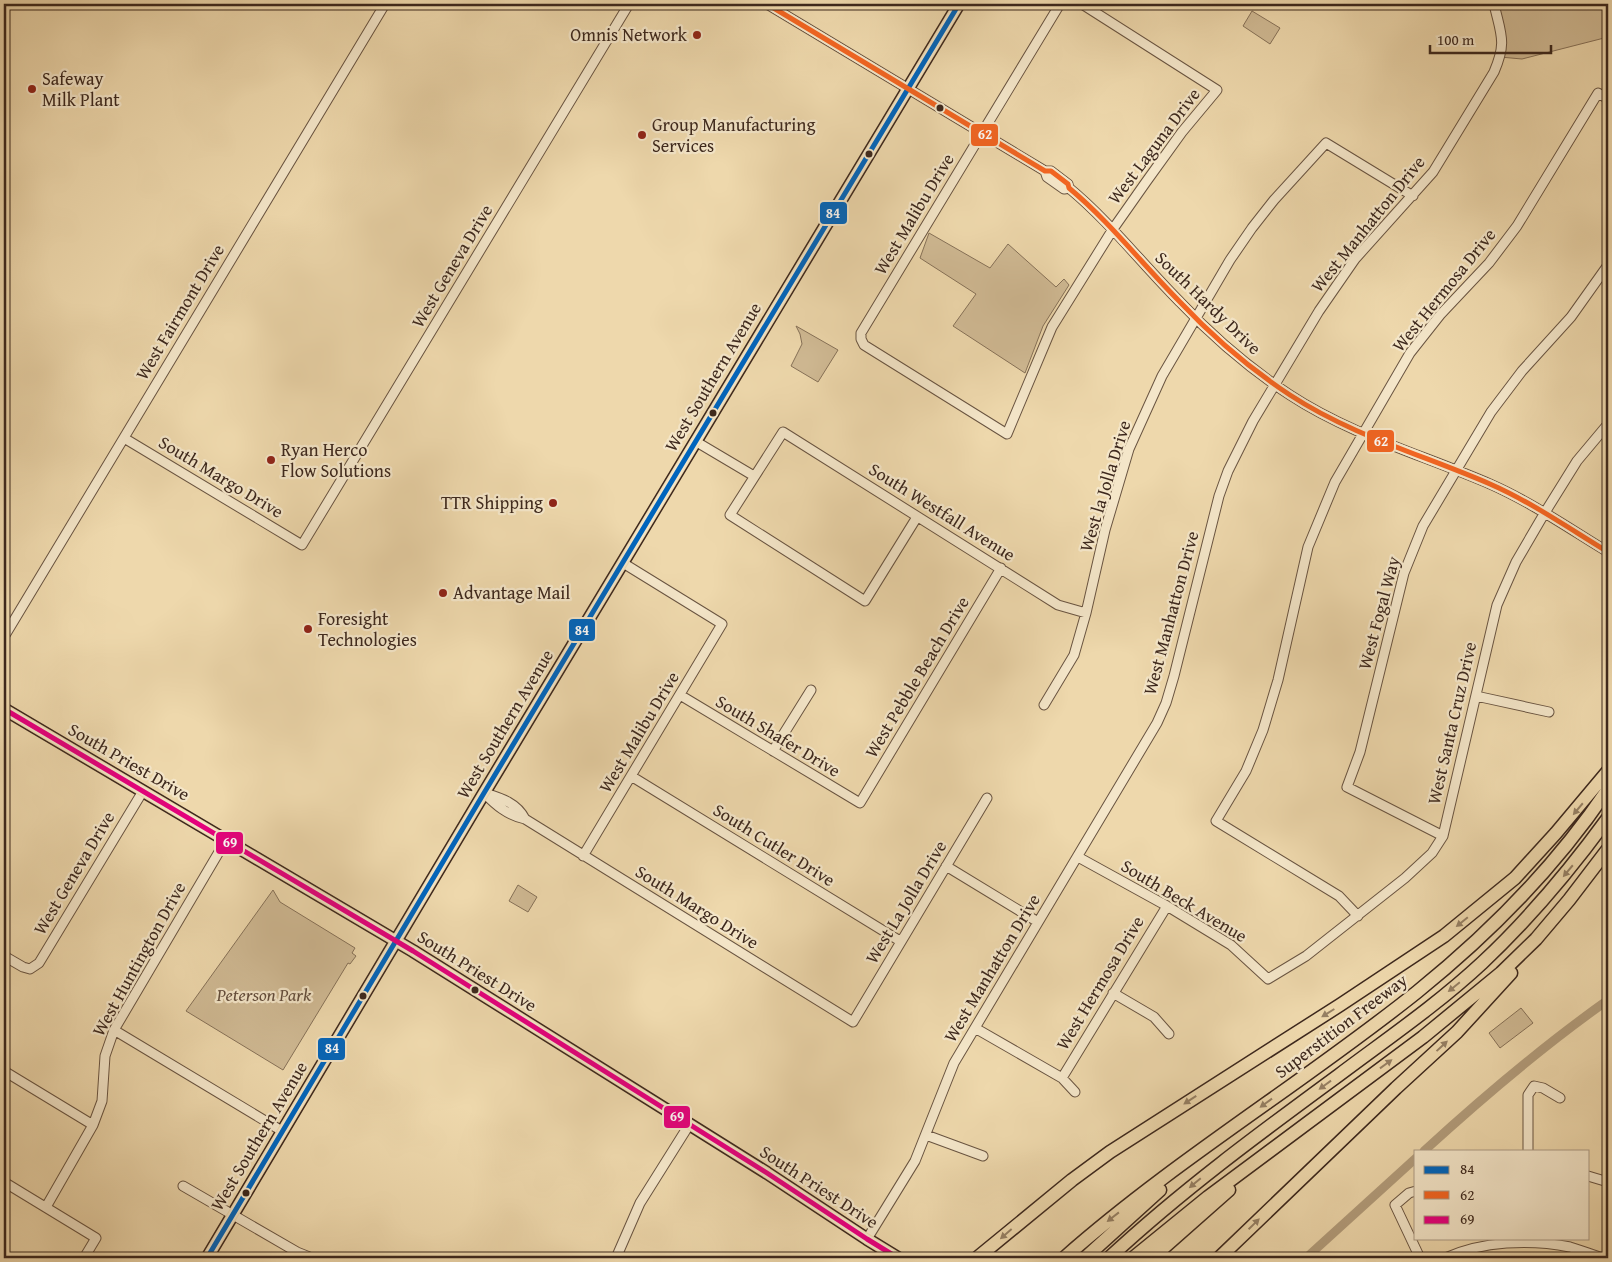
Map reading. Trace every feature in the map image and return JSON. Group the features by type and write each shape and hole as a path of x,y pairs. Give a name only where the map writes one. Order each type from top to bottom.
{"highway":[{"path":"977,1258 1072,1180 1110,1152 1444,936 1515,878 1556,834 1608,771"},
{"name":"Superstition Freeway","path":"1064,1258 1100,1226 1160,1180 1377,1023 1418,991 1472,944 1527,890 1578,830 1608,789"},
{"path":"1109,1258 1205,1175 1416,1017 1481,963 1538,905 1569,869 1608,818"},
{"path":"1219,1258 1463,1026 1513,971 1608,849"},
{"path":"1133,1258 1173,1224 1463,1005 1522,953 1569,900"},
{"path":"1085,1258 1155,1194 1250,1115"},
{"path":"1152,1258 1277,1146"}],"main road":[{"name":"West Southern Avenue","path":"206,1258 959,4"},
{"name":"South Priest Drive","path":"4,709 396,940 767,1173 898,1258"}],"street":[{"name":"West Fairmont Drive","path":"4,637 385,4"},
{"name":"West Geneva Drive","path":"302,545 629,4"},
{"name":"South Hardy Drive","path":"768,4 1045,171 1046,177 1064,189 1068,188 1113,230 1196,318 1232,353 1316,411 1363,434 1500,489 1608,552"},
{"name":"West Malibu Drive","path":"1007,434 864,345 861,333 1060,4"},
{"name":"West Laguna Drive","path":"1007,434 1052,327 1113,230 1172,146 1217,90 1082,4"},
{"name":"West Manhatton Drive","path":"867,1239 915,1161 946,1079 954,1063 1149,738 1166,703 1219,496 1228,471 1253,421 1319,311 1355,259 1433,172 1494,72 1503,43 1494,4"},
{"name":"West Hermosa Drive","path":"1358,916 1339,896 1216,821 1246,771 1263,730 1278,680 1308,548 1335,482 1410,354 1440,315 1488,263 1517,226 1598,93 1608,99"},
{"name":"West la Jolla Drive","path":"1044,705 1074,655 1086,613 1105,530 1129,449 1162,376 1230,260 1252,228 1274,200 1326,143 1413,196"},
{"name":"West Fogal Way","path":"1443,836 1347,787 1360,752 1404,573 1423,526 1490,412 1522,372 1571,317 1608,264"},
{"name":"West Santa Cruz Drive","path":"1268,979 1306,956 1358,916 1432,853 1443,836 1496,605 1516,562 1544,514 1578,461 1608,424"},
{"name":"South Westfall Avenue","path":"754,476 783,432 1058,605 1086,613"},
{"name":"South Margo Drive","path":"124,438 302,545"},
{"path":"695,441 754,476 730,516 865,601 917,517"},
{"name":"West Malibu Drive","path":"584,856 722,624 623,563"},
{"name":"West Pebble Beach Drive","path":"860,803 1001,568"},
{"path":"773,751 811,690"},
{"name":"South Shafer Drive","path":"680,695 860,803"},
{"path":"1476,696 1549,712"},
{"name":"South Cutler Drive","path":"631,776 900,941"},
{"name":"West Geneva Drive","path":"4,956 24,968 30,969 39,963 143,791"},
{"name":"South Margo Drive","path":"484,793 497,806 513,816 525,819 853,1022"},
{"name":"West La Jolla Drive","path":"853,1022 987,798"},
{"name":"West Huntington Drive","path":"46,1207 93,1125 102,1101 105,1056 114,1030 226,840"},
{"name":"South Beck Avenue","path":"1078,857 1167,906 1231,945 1268,979"},
{"path":"946,866 1038,922"},
{"name":"West Hermosa Drive","path":"1062,1078 1167,906"},
{"path":"1113,993 1154,1017 1169,1034"},
{"path":"975,1028 1062,1078 1075,1092"},
{"path":"114,1030 282,1131"},
{"path":"4,1071 93,1125"},
{"path":"1528,1150 1528,1095 1534,1086 1543,1088 1560,1098"},
{"path":"616,1258 640,1204 688,1124"},
{"path":"926,1135 983,1156"},
{"path":"1590,1177 1608,1182"},
{"path":"4,1182 96,1238 84,1258"},
{"path":"182,1186 232,1216 297,1252 312,1258"},
{"path":"1414,1192 1409,1193 1395,1206 1420,1258"},
{"path":"1444,1258 1477,1248 1504,1244 1536,1244 1571,1248 1603,1258"}],"green space":[{"path":"1494,4 1608,4 1608,37 1522,59 1500,57"},
{"path":"1252,11 1280,28 1270,44 1243,26"},
{"path":"929,233 990,268 1008,244 1056,287 1064,279 1069,285 1043,326 1025,373 953,326 976,294 920,258"},
{"path":"796,326 838,350 818,382 791,366 802,344"},
{"path":"518,885 537,897 528,912 509,901"},
{"name":"Peterson Park","path":"273,890 280,902 355,948 352,953 356,956 350,964 348,963 283,1070 186,1011"},
{"path":"1521,1008 1533,1023 1500,1048 1489,1033"}],"waterway":[{"path":"1425,1150 1514,1072 1608,1000"},
{"path":"1306,1258 1414,1160"}],"transit line":[{"name":"62","path":"767,4 1045,171 1051,171 1068,184 1069,188 1126,243 1205,328 1232,352 1290,395 1313,409 1362,433 1465,473 1505,491 1535,507 1608,552"},
{"name":"84","path":"207,1258 484,793 959,4"},
{"name":"69","path":"4,709 413,951 767,1173 898,1258"}],"place":[{"name":"Omnis Network","path":"697,35"},
{"name":"Safeway Milk Plant","path":"32,89"},
{"name":"Group Manufacturing Services","path":"642,135"},
{"name":"Ryan Herco Flow Solutions","path":"271,460"},
{"name":"TTR Shipping","path":"553,503"},
{"name":"Advantage Mail","path":"443,593"},
{"name":"Foresight Technologies","path":"308,629"}]}
